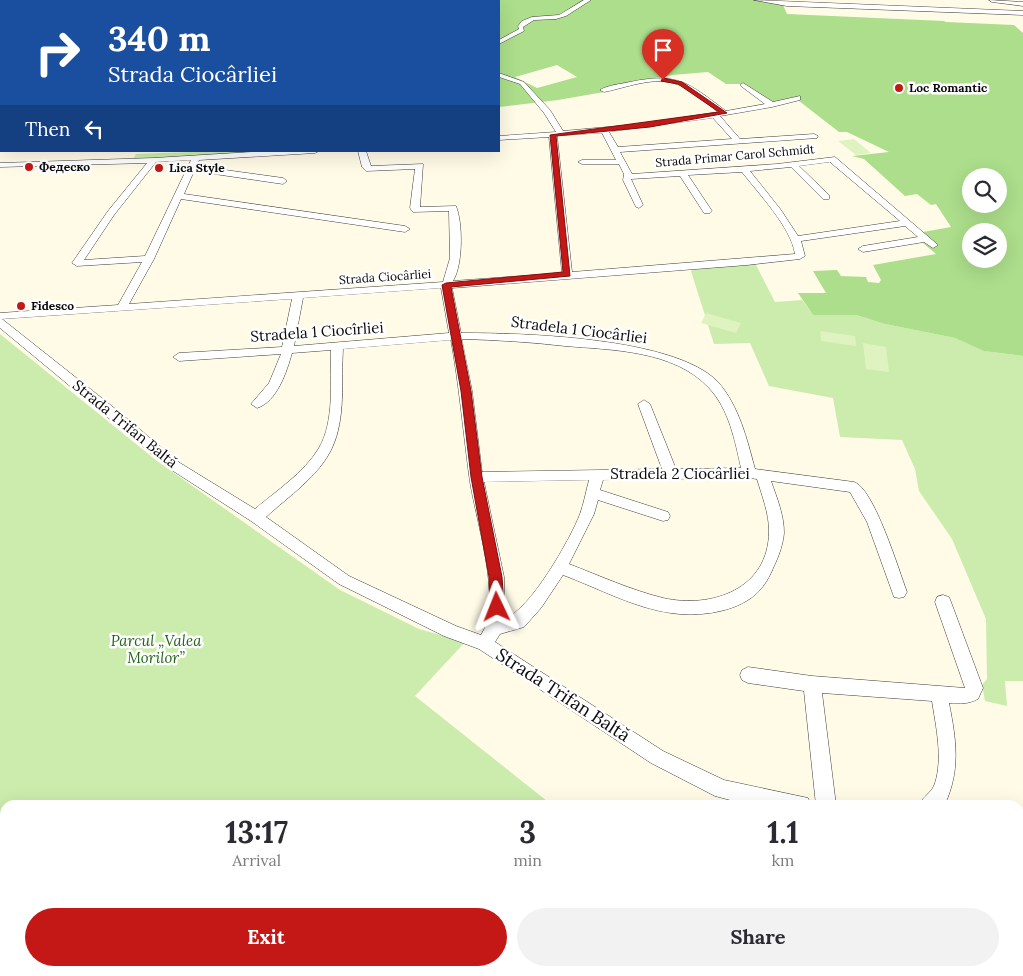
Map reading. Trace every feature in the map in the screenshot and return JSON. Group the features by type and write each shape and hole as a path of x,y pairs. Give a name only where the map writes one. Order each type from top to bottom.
{"street":[{"path":"500,42 519,33 522,30 520,27 523,23 537,18 560,16 588,0"},
{"path":"758,0 787,4 1023,13"},
{"path":"995,11 992,0 1023,4"},
{"path":"500,74 522,83 547,112 557,134 567,275"},
{"path":"604,90 653,81 671,80 682,84 724,113"},
{"path":"742,85 772,104"},
{"path":"500,138 604,130 716,115 797,98"},
{"path":"716,115 738,141"},
{"path":"604,130 622,162 639,205"},
{"path":"615,150 814,136"},
{"path":"0,164 154,160 298,152"},
{"path":"362,152 368,169 420,166 414,208 420,210 453,208 455,249 450,280 446,285 466,391 476,477 496,577 495,628 485,644"},
{"path":"122,307 149,259 196,158"},
{"name":"Strada Primar Carol Schmidt","path":"627,177 793,165 832,159 930,242 862,250"},
{"path":"149,259 76,263 110,213 154,160"},
{"path":"582,162 622,162"},
{"path":"793,165 826,198"},
{"path":"191,168 283,181"},
{"path":"744,169 772,208 786,222 796,239 908,223"},
{"path":"683,174 707,211"},
{"path":"179,196 405,229"},
{"name":"Strada Ciocârliei","path":"0,316 446,285 800,256 796,239"},
{"path":"257,404 265,399 275,383 287,349 298,295"},
{"name":"Strada Trifan Baltă","path":"0,322 175,466 256,516 344,580 450,631 485,644 657,756 722,789 771,800"},
{"name":"Stradela 1 Ciocîrliei","path":"179,357 456,336"},
{"name":"Stradela 1 Ciocârliei","path":"456,336 500,337 596,345 642,352 662,357 690,368 704,376 716,388 726,403 756,474"},
{"path":"256,516 301,476 324,450 334,418 337,346"},
{"path":"644,404 671,474"},
{"name":"Stradela 2 Ciocârliei","path":"476,477 597,474 756,474 854,487 861,495 870,515 899,592"},
{"name":"Stradela 2 Ciocârliei","path":"495,628 518,622 535,603 560,568 587,514 597,474"},
{"name":"Stradela 2 Ciocârliei","path":"560,568 665,605 688,607 723,602 743,595 756,585 767,567 774,548 777,528 774,511 756,474"},
{"path":"592,493 663,516"},
{"path":"748,675 812,684 966,696 972,693 974,688 943,602"},
{"path":"812,684 825,800"},
{"path":"934,800 947,779 945,736 939,693"}],"green space":[{"path":"500,0 753,0 783,5 787,14 1014,25 1023,33 1023,356 984,351 955,338 885,324 856,315 813,315 798,293 826,293 813,271 837,270 841,276 866,277 868,282 879,283 881,280 873,265 936,254 923,243 932,241 923,232 951,227 936,204 931,205 917,194 905,196 864,159 852,156 889,152 847,132 839,132 794,97 771,103 744,84 726,84 708,72 672,75 602,88 604,92 500,107","holes":["557,65 577,77 537,88 515,77"]},
{"path":"854,139 871,153 856,155 838,141"},
{"path":"254,152 247,155 133,159 136,154"},
{"path":"755,263 775,302 802,300 813,315 856,315 885,324 955,338 985,351 1023,356 1023,681 1005,681 1007,706 985,701 982,685 987,679 986,619 952,539 919,491 915,469 902,440 840,437 833,398 769,386 750,343 714,344 691,271 696,268"},
{"path":"706,313 741,323 736,333 701,323"},
{"path":"820,331 855,336 856,346 821,341"},
{"name":"Parcul „Valea Morilor”","path":"0,334 157,461 340,590 419,629 465,642 415,696 546,800 0,800"},
{"path":"863,343 886,347 889,372 866,369"}],"place":[{"name":"Loc Romantic","path":"899,88"},
{"name":"Федеско","path":"29,167"},
{"name":"Lica Style","path":"159,168"},
{"name":"Fidesco","path":"21,306"}],"route":[{"path":"497,607 496,577 476,477 466,391 446,285 567,275 553,135 650,125 724,113 680,83 663,80"}]}
